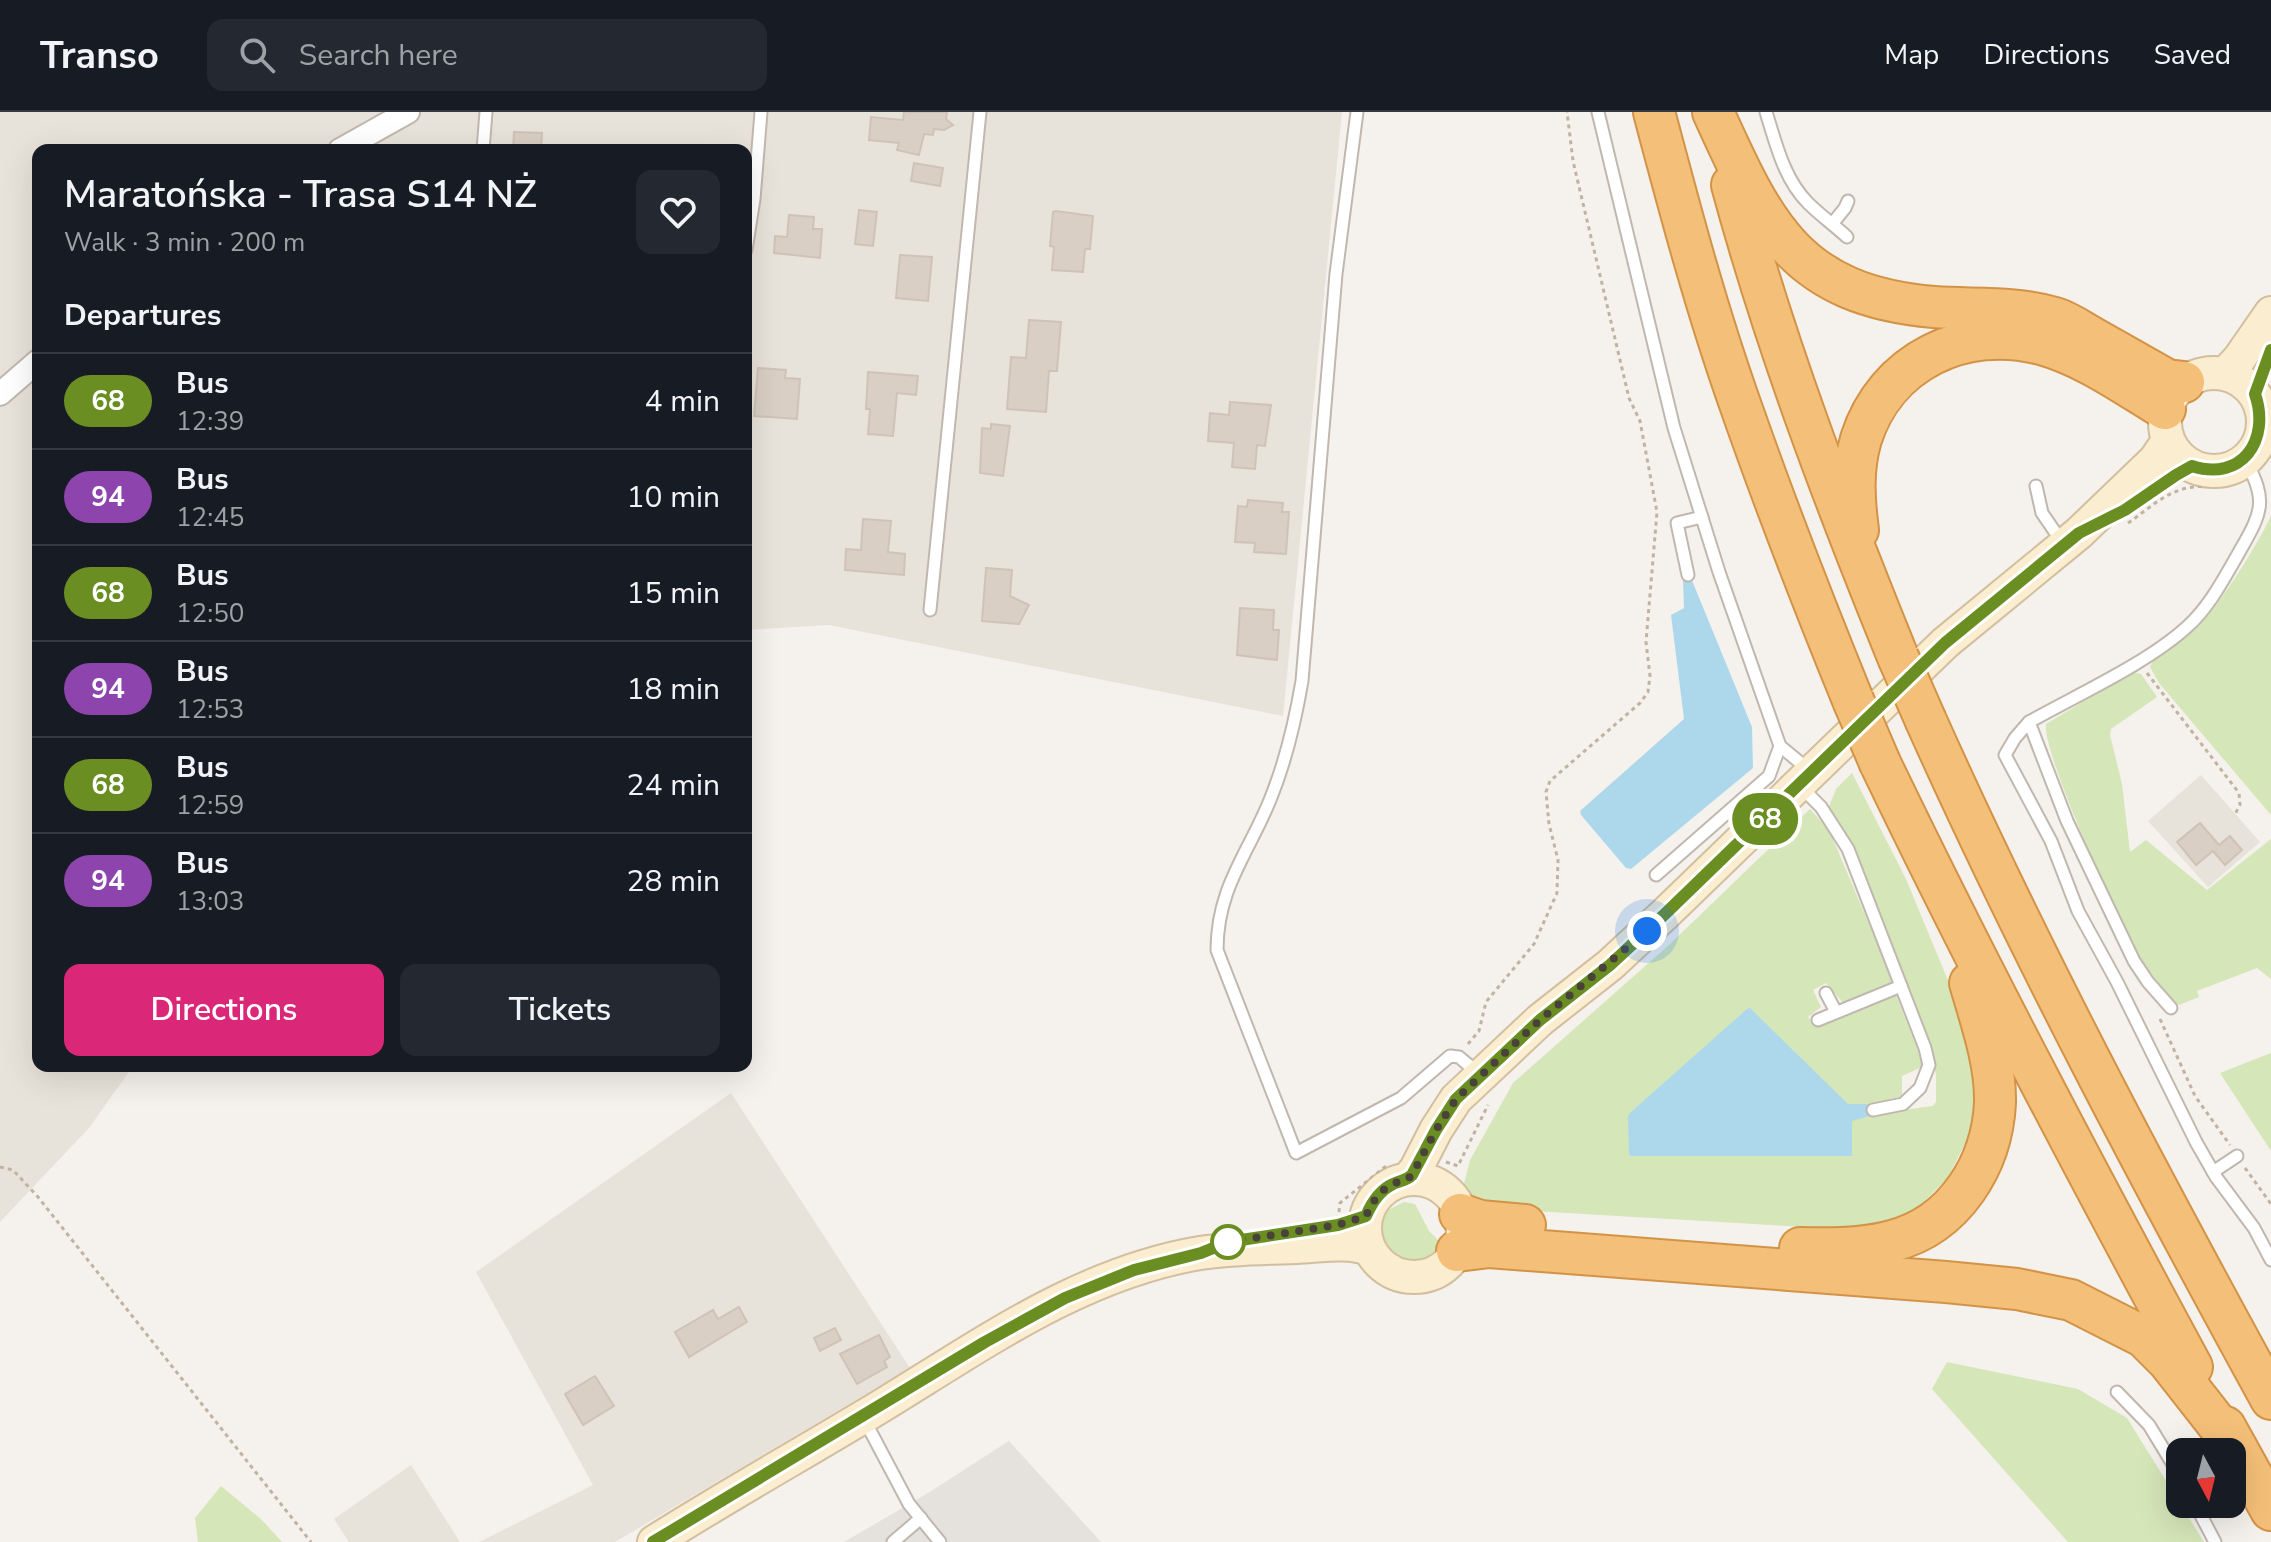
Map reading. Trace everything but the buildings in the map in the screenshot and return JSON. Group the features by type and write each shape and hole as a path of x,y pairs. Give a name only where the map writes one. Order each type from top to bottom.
{"highway":[{"path":"1654,112 1739,401 1799,566 1880,763 1949,906 2075,1150 2231,1438"},
{"path":"1712,112 1748,189 1777,234 1808,264 1838,284 1895,303 2017,310 2059,319 2167,380 2172,411"},
{"path":"1712,112 1781,349 1820,461 1898,657 1998,879 2073,1029 2271,1399"},
{"path":"1864,573 1854,497 1861,440 1873,411 1892,383 1939,350 1960,343 2005,338 2039,344 2083,360 2172,411"},
{"path":"1454,1218 1804,1248 1836,1248 1895,1241 1923,1227 1946,1212 1964,1193 1983,1164 1992,1134 1995,1101 1992,1065 1949,906"},
{"path":"1454,1218 1489,1247 1946,1282 2017,1289 2071,1300 2144,1337 2168,1361 2228,1438"},
{"path":"2246,1465 2271,1510"}],"main road":[{"path":"2225,374 2271,313"},
{"path":"2255,394 2271,350"},
{"path":"654,1542 1048,1306 1134,1270 1201,1253 1228,1242 1348,1214 1393,1184 1401,1169 1449,1110 1471,1067 1540,1020 1610,965 1806,780 1945,643 2072,539 2155,460 2172,411 2204,373 2237,378 2255,394 2260,405 2263,429 2245,460 2220,471 2206,471 2182,460 2172,411"},
{"path":"2072,539 2125,510 2192,466"},
{"path":"1348,1214 1365,1233 1376,1260 1389,1270 1403,1276 1419,1277 1434,1273 1447,1264 1454,1218 1441,1178 1442,1161 1471,1067"},
{"path":"1401,1169 1434,1183 1454,1218"},
{"path":"1201,1253 1354,1245 1369,1249"}],"street":[{"path":"351,144 408,112"},
{"path":"0,394 32,366"}],"lane":[{"path":"483,144 486,112"},
{"path":"752,212 761,112"},
{"path":"930,610 980,112"},
{"path":"1357,112 1336,274 1302,681 1293,736 1269,802 1229,882 1217,928 1217,950 1296,1153 1401,1098 1450,1056 1471,1067"},
{"path":"1598,112 1674,428 1780,746 1806,780 1848,849 1925,1048 1929,1065 1920,1088 1903,1104 1873,1110"},
{"path":"1766,112 1794,185 1808,203 1847,237"},
{"path":"1832,224 1848,201"},
{"path":"2245,460 2257,478 2261,500 2255,523 2197,616 2176,636 2137,661 2029,722 2005,755 2051,841 2078,911 2213,1172 2254,1228 2271,1260"},
{"path":"2036,486 2042,513 2072,539"},
{"path":"1688,575 1677,523 1702,517"},
{"path":"2029,722 2067,821 2134,961 2171,1008"},
{"path":"1656,875 1769,776 1780,746"},
{"path":"1818,1020 1901,986"},
{"path":"1826,993 1836,1012"},
{"path":"2213,1172 2237,1156"},
{"path":"2117,1392 2149,1425 2166,1453"},
{"path":"863,1417 909,1504 940,1542"},
{"path":"893,1542 921,1518"},
{"path":"2202,1518 2215,1542"}],"path":[{"path":"1471,1067 1486,1002 1534,944 1557,893 1558,860 1549,824 1546,792 1550,781 1640,703 1648,692 1650,676 1646,642 1657,512 1640,421 1629,398 1573,161 1567,112"},
{"path":"2137,661 2239,793 2240,805 2235,814"},
{"path":"2148,982 2166,1035 2195,1096 2271,1204"},
{"path":"0,1167 13,1170 38,1197 311,1542"},
{"path":"1348,1214 1401,1169"}],"shaded area":[{"path":"0,112 1342,112 1283,716 829,625 752,630 752,144 32,144 32,1072 129,1072 89,1128 0,1222"},
{"path":"2201,775 2260,842 2208,887 2148,821"},
{"path":"731,1093 910,1368 615,1542 479,1542 593,1485 476,1272"},
{"path":"1009,1441 1101,1542 844,1542 928,1493"},
{"path":"411,1465 460,1542 349,1542 334,1519"}],"green space":[{"path":"2271,516 2271,815 2159,683 2150,667 2163,652 2193,631 2214,608 2246,561"},
{"path":"2133,672 2141,674 2157,697 2111,729 2122,784 2130,852 2146,840 2207,890 2271,839 2271,979 2257,968 2197,991 2199,997 2179,1005 2172,1001 2133,946 2097,869 2067,798 2048,740 2046,724"},
{"path":"1852,773 1906,879 1966,1024 1979,1085 1973,1128 1947,1179 1916,1209 1893,1222 1855,1230 1483,1208 1462,1192 1470,1160 1513,1083 1669,945 1810,809 1829,830 1894,983 1844,1004 1826,983 1813,990 1821,1007 1808,1017 1815,1026 1896,995 1924,1066 1902,1076 1902,1096 1871,1104 1873,1114 1933,1106 1936,1102 1936,1074 1856,851 1828,809 1836,789"},
{"path":"2271,1053 2271,1151 2220,1073"},
{"path":"1404,1202 1415,1204 1429,1231 1442,1244 1423,1262 1392,1257 1381,1246 1380,1214"},
{"path":"1947,1362 2078,1389 2127,1418 2166,1481 2166,1518 2189,1518 2204,1542 2068,1542 1932,1389"},
{"path":"221,1486 262,1520 282,1542 198,1542 195,1518"}],"water":[{"path":"1691,578 1752,727 1753,768 1631,869 1626,868 1580,811 1684,719 1671,615 1684,608 1683,580"},
{"path":"1750,1008 1848,1104 1871,1104 1873,1115 1852,1121 1852,1156 1631,1156 1628,1116 1631,1112"}],"bus line":[{"name":"68","path":"653,1542 985,1342 1065,1298 1134,1270 1201,1253 1228,1242 1338,1225 1366,1216 1380,1192 1412,1175 1456,1099 1540,1020 1610,965 1666,913 1945,643 2079,533 2125,510 2192,466 2206,471 2220,471 2245,460 2254,451 2263,429 2263,416 2255,394 2271,350"}],"route":[{"path":"1228,1242 1338,1225 1366,1216 1380,1192 1412,1175 1456,1099 1540,1020 1610,965 1647,931"}]}
